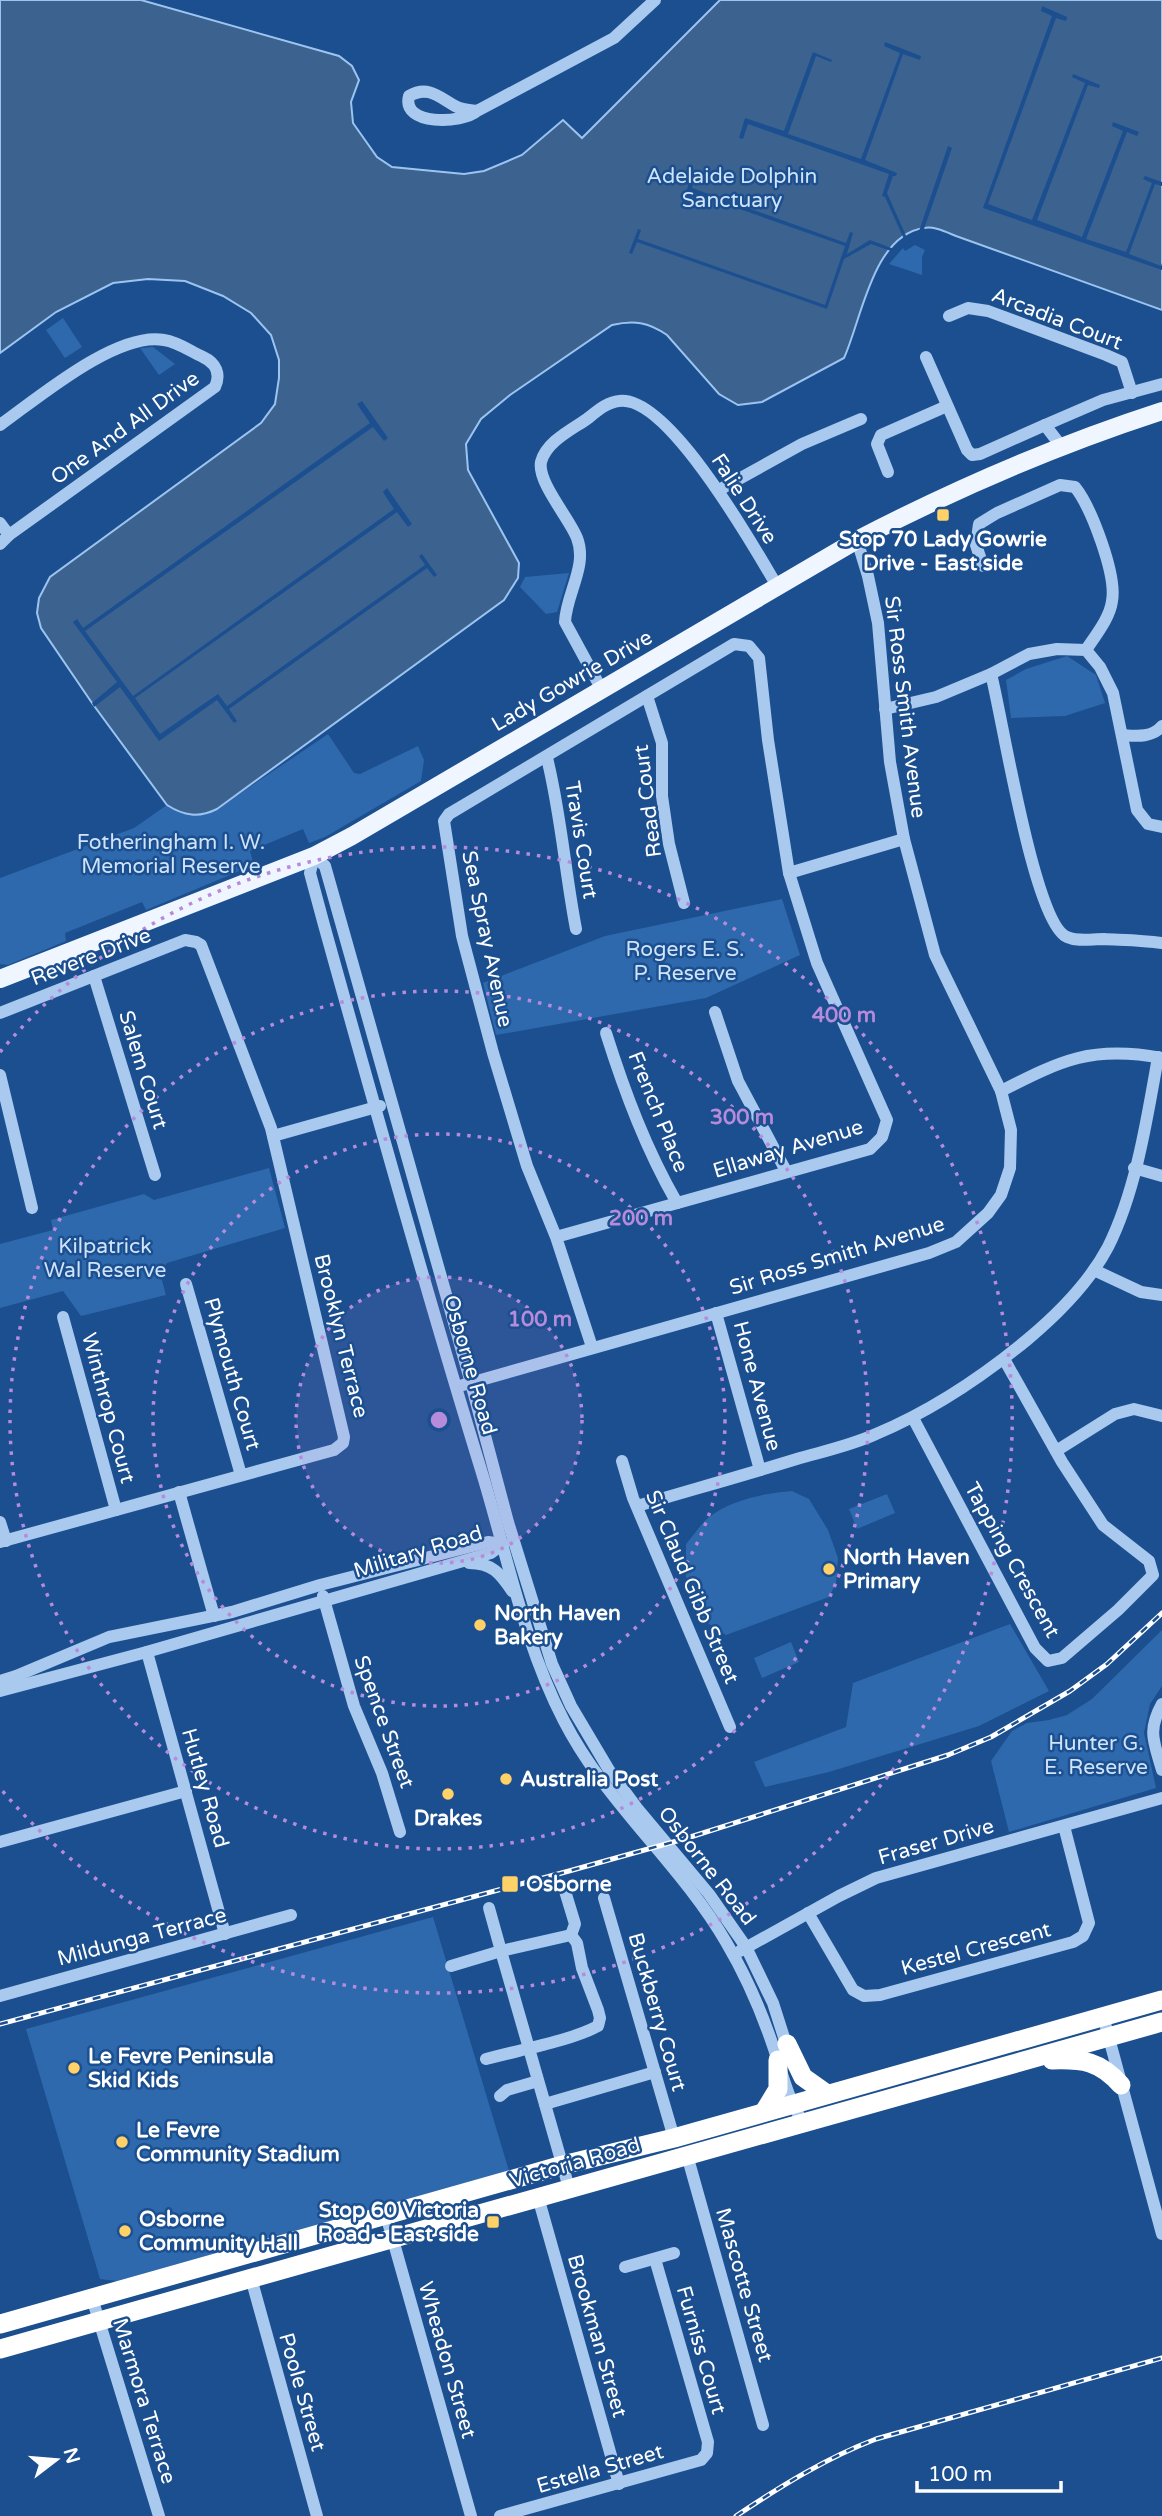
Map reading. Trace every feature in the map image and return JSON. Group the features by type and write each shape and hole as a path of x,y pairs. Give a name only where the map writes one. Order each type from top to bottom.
{"highway":[{"name":"Victoria Road","path":"0,2324 1162,2000"},
{"name":"Victoria Road","path":"0,2349 1162,2022"},
{"path":"782,2052 803,2077 827,2094"},
{"path":"764,2112 778,2089 782,2052"},
{"path":"1026,2060 1091,2062 1109,2071 1121,2085"},
{"path":"32,2315 37,2338"}],"main road":[{"name":"Lady Gowrie Drive","path":"0,979 314,856 857,540 1061,446 1162,411"}],"street":[{"path":"477,111 464,110 440,94 424,91 409,96 410,111 415,116 449,120 470,117 614,38 655,0"},
{"name":"Arcadia Court","path":"949,316 968,308 988,311 1106,355 1122,362 1132,393"},
{"name":"One And All Drive","path":"0,425 91,362 125,344 145,339 174,342 211,361 217,370 219,379 215,387 5,539 0,523"},
{"path":"926,357 967,450 972,455 980,454 1103,400 1162,384"},
{"name":"Falie Drive","path":"602,690 565,622 565,612 580,564 578,539 544,480 540,465 546,452 558,439 608,404 620,400 635,402 655,414 712,478 777,586"},
{"path":"888,472 877,444 881,435 947,406"},
{"path":"719,490 802,444 861,419"},
{"path":"1045,425 1061,446"},
{"path":"983,566 976,545 979,524 997,513 1060,485 1075,486 1087,502 1112,577 1112,601 1086,650"},
{"name":"Sir Ross Smith Avenue","path":"456,1387 929,1253 956,1242 988,1213 1001,1195 1010,1168 1011,1130 1001,1091 935,956 904,839 890,762 878,623 857,540"},
{"name":"Sea Spray Avenue","path":"592,1348 556,1237 527,1166 493,1053 462,936 444,821 449,814 547,758 734,644"},
{"name":"Ellaway Avenue","path":"556,1237 870,1149 882,1137 887,1119 817,963 789,873 768,740 759,658 749,646 734,644"},
{"path":"885,709 936,697 991,674 1029,654 1058,649 1086,650 1100,667 1114,693 1136,810 1148,824 1162,827"},
{"path":"991,674 1015,797 1054,927 1065,936 1081,940 1162,943"},
{"name":"Read Court","path":"647,696 662,743 662,796 669,844 684,903"},
{"path":"1122,735 1144,736 1158,731 1162,726"},
{"name":"Travis Court","path":"547,758 576,929"},
{"path":"789,873 904,839"},
{"name":"Osborne Road","path":"502,1520 471,1383 325,866 314,856 310,873 456,1387 502,1520 519,1559 552,1664 585,1732 637,1808 709,1894 746,1947 773,2003 782,2052 803,2122"},
{"name":"Revere Drive","path":"0,1013 185,940 196,942"},
{"name":"Brooklyn Terrace","path":"3,1541 334,1450 343,1443 344,1437 273,1136 204,951 196,942"},
{"name":"Salem Court","path":"94,976 155,1175"},
{"path":"715,1012 738,1081 786,1171"},
{"name":"French Place","path":"606,1033 627,1100 647,1147 677,1203"},
{"path":"636,1506 873,1436 913,1418 1004,1359 1074,1294 1094,1270 1124,1207 1160,1058 1105,1052 1073,1058 1046,1068 1001,1091"},
{"path":"0,1075 32,1208"},
{"path":"273,1136 391,1103"},
{"path":"1134,1168 1162,1176"},
{"path":"1094,1270 1140,1292 1162,1295"},
{"name":"Plymouth Court","path":"186,1284 241,1475"},
{"name":"Hone Avenue","path":"716,1312 760,1470"},
{"name":"Winthrop Court","path":"63,1317 116,1510"},
{"name":"Tapping Crescent","path":"913,1418 1035,1648 1048,1661 1062,1658 1118,1610 1153,1575 1149,1561 1103,1525 1056,1451 1004,1359"},
{"path":"1056,1451 1115,1415 1134,1409 1162,1416"},
{"name":"Sir Claud Gibb Street","path":"622,1461 636,1506 730,1727"},
{"path":"179,1492 214,1616"},
{"path":"502,1520 503,1544 519,1559"},
{"path":"455,1557 502,1520"},
{"path":"0,1522 3,1541"},
{"name":"Military Road","path":"0,1691 324,1601 455,1557 488,1542 503,1544"},
{"name":"Osborne Road","path":"503,1544 536,1657 565,1723 628,1816 702,1903 733,1954 782,2052"},
{"path":"455,1557 489,1565 499,1573 519,1600"},
{"name":"Military Road","path":"0,1681 110,1637 214,1616 320,1585 455,1557"},
{"name":"Spence Street","path":"320,1585 354,1706 386,1782 400,1832"},
{"name":"Hutley Road","path":"147,1652 225,1934"},
{"path":"1162,1704 1153,1720 1152,1732 1162,1770"},
{"path":"571,1706 565,1723 585,1732"},
{"path":"0,1842 186,1791"},
{"name":"Fraser Drive","path":"733,1954 876,1878 1162,1798"},
{"name":"Kestel Crescent","path":"808,1913 853,1990 864,1996 880,1995 1073,1942 1083,1936 1089,1923 1064,1826"},
{"path":"565,1891 575,1924 571,1935"},
{"name":"Buckberry Court","path":"604,1898 674,2138"},
{"path":"489,1908 569,2188"},
{"name":"Mildunga Terrace","path":"1,1992 290,1915"},
{"path":"451,1966 571,1935"},
{"path":"486,2059 598,2026 598,2010 582,1968 577,1943 571,1935"},
{"path":"1103,2017 1162,2234"},
{"path":"544,2104 655,2073"},
{"path":"500,2096 507,2090 538,2081"},
{"name":"Mascotte Street","path":"687,2155 764,2426"},
{"name":"Brookman Street","path":"538,2197 619,2484"},
{"name":"Wheadon Street","path":"386,2215 471,2516"},
{"path":"625,2267 674,2253"},
{"name":"Furniss Court","path":"655,2259 708,2442 708,2453"},
{"name":"Poole Street","path":"251,2278 317,2516"},
{"name":"Marmora Terrace","path":"92,2298 159,2516"},
{"name":"Estella Street","path":"500,2516 701,2460 708,2453"}],"green space":[{"path":"915,245 925,250 922,257 922,275 889,264 903,248 905,251"},
{"path":"63,318 82,347 65,358 46,330"},
{"path":"153,347 175,364 159,375 140,348"},
{"path":"569,573 557,612 546,614 520,587 525,577"},
{"path":"1067,656 1096,675 1105,703 1065,716 1011,718 1006,680 1026,669"},
{"name":"Fotheringham I. W. Memorial Reserve","path":"328,734 354,773 360,774 418,746 424,760 421,781 325,837 309,843 303,829 250,851 254,865 146,910 142,902 65,933 66,941 8,965 0,964 0,878 134,828 167,805 192,814 217,809"},
{"name":"Rogers E. S. P. Reserve","path":"782,899 800,955 706,998 496,1035 483,983 605,936"},
{"name":"Kilpatrick Wal Reserve","path":"269,1168 285,1228 167,1263 160,1273 166,1295 81,1316 63,1291 0,1308 0,1244 53,1230 51,1220 144,1194 154,1200"},
{"path":"792,1491 809,1499 828,1530 838,1558 836,1583 829,1597 726,1635 703,1620 686,1577 686,1544 708,1518 727,1506 759,1496"},
{"path":"887,1494 895,1513 857,1529 849,1509"},
{"path":"1010,1624 1049,1691 979,1726 829,1772 765,1787 754,1762 846,1727 853,1683"},
{"name":"Hunter G. E. Reserve","path":"1162,1630 1162,1686 1150,1704 1144,1733 1156,1788 1009,1832 991,1761 1012,1731 1027,1723 1067,1715 1092,1699"},
{"path":"791,1642 799,1662 762,1678 754,1658"},
{"path":"433,1917 509,2171 117,2281 100,2279 26,2029"}],"shaded area":[{"name":"Adelaide Dolphin Sanctuary","path":"0,0 141,0 339,56 352,66 359,80 351,102 353,123 377,157 392,167 464,174 484,171 522,155 563,120 582,138 720,0 1162,0 1162,310 944,231 924,228 907,234 881,262 844,358 762,402 738,405 719,394 667,335 660,331 641,323 612,325 510,395 481,419 466,444 468,470 519,563 518,578 504,600 217,809 198,815 179,812 167,805 41,628 37,613 39,598 50,577 261,423 275,404 279,360 271,335 251,313 223,296 185,281 148,279 113,283 56,312 0,353"}],"pier":[{"path":"1042,6 1067,17 1066,21 1056,18 988,204 1032,220 1085,83 1072,77 1073,74 1100,85 1099,88 1088,85 1037,220 1082,237 1123,131 1112,126 1113,122 1139,132 1137,136 1127,132 1086,239 1126,252 1152,183 1143,179 1145,176 1162,182 1162,186 1155,184 1129,254 1161,266 1162,263 1162,270 983,208 1052,16 1041,11"},
{"path":"885,42 921,56 920,60 903,54 865,160 897,173 893,176 887,193 907,238 904,239 885,197 882,196 889,174 748,124 743,139 739,138 745,118 784,131 813,52 832,60 831,62 816,56 788,134 861,159 900,53 884,46"},
{"path":"948,146 952,148 923,232 918,234"},
{"path":"691,178 694,179 692,188 846,243 850,232 853,233 847,254 870,240 894,249 891,251 871,244 844,259 827,309 637,242 632,254 629,253 638,229 641,230 638,239 825,305 845,246 691,192 686,204 682,203"},
{"path":"362,401 388,438 384,441 373,427 85,631 133,696 394,509 383,492 387,488 412,524 408,527 397,512 135,698 160,734 218,694 227,706 425,565 419,556 422,554 437,575 434,577 427,568 229,709 237,721 234,723 217,700 159,741 120,687 94,707 92,703 117,682 73,622 77,619 83,628 370,423 357,404"}],"railway":[{"path":"0,2024 684,1839 948,1755 991,1737 1070,1691 1107,1664 1162,1613"},
{"path":"736,2516 804,2473 876,2439 1162,2358"}],"place":[{"name":"Stop 70 Lady Gowrie Drive - East side","path":"943,515"},
{"name":"North Haven Primary","path":"829,1569"},
{"name":"North Haven Bakery","path":"480,1625"},
{"name":"Australia Post","path":"506,1779"},
{"name":"Drakes","path":"448,1794"},
{"name":"Osborne","path":"510,1884"},
{"name":"Le Fevre Peninsula Skid Kids","path":"74,2068"},
{"name":"Le Fevre Community Stadium","path":"122,2142"},
{"name":"Stop 60 Victoria Road - East side","path":"493,2222"},
{"name":"Osborne Community Hall","path":"125,2231"}]}
